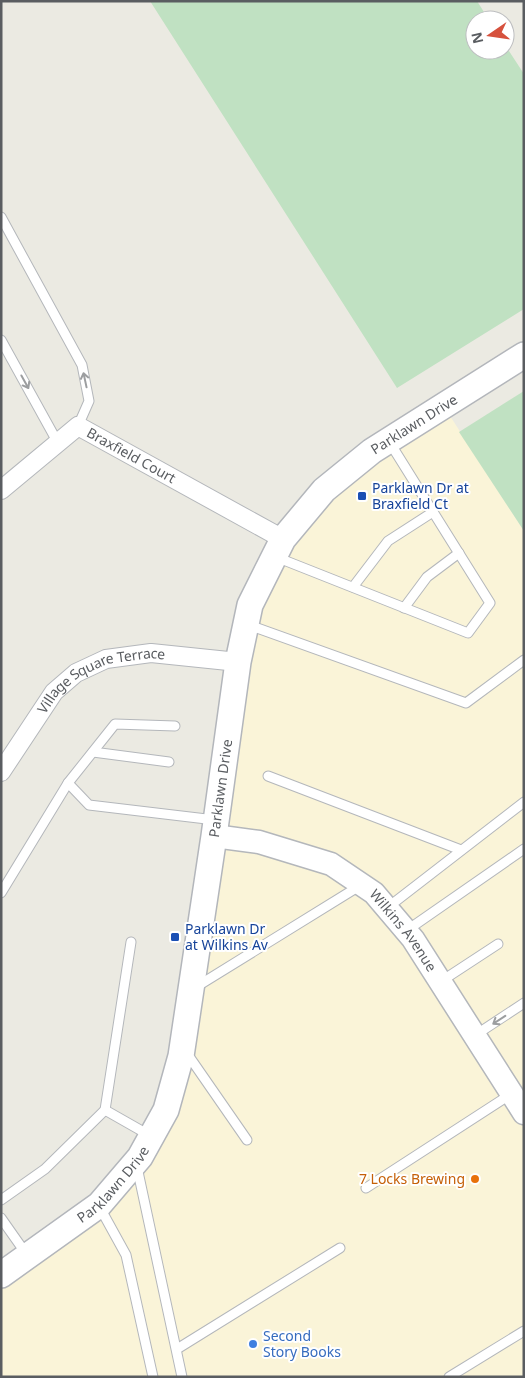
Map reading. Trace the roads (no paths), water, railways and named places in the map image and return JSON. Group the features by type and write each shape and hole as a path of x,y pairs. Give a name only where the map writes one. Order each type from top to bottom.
{"main road":[{"name":"Parklawn Drive","path":"1,1275 99,1206 136,1162 166,1110 182,1047 238,662 250,604 278,547 324,490 372,451 524,355"}],"street":[{"path":"1,490 78,426"},
{"name":"Braxfield Court","path":"78,426 278,547"},
{"name":"Village Square Terrace","path":"1,772 54,692 76,673 106,659 151,653 238,662"},
{"name":"Wilkins Avenue","path":"215,828 331,864 374,893 406,931 524,1113"}],"lane":[{"name":"Braxfield Court","path":"1,217 82,365 89,401 78,426"},
{"path":"1,340 58,443"},
{"path":"278,547 353,587 468,633 490,603 388,440"},
{"path":"353,587 388,541 433,512"},
{"path":"404,608 427,577 459,554"},
{"path":"246,624 466,703 524,660"},
{"path":"1,893 68,783 115,724 175,726"},
{"path":"93,752 169,762"},
{"path":"268,776 461,850"},
{"path":"68,783 89,805 215,828"},
{"path":"386,908 524,802"},
{"path":"406,931 522,854"},
{"path":"191,990 362,885"},
{"path":"1,1200 45,1168 105,1110 131,942"},
{"path":"440,982 498,944"},
{"path":"474,1036 524,1003"},
{"path":"182,1047 247,1140"},
{"path":"366,1188 511,1094"},
{"path":"105,1110 152,1137"},
{"path":"136,1162 182,1377"},
{"path":"99,1206 126,1255 152,1377"},
{"path":"1,1218 28,1256"},
{"path":"176,1350 340,1248"},
{"path":"449,1377 524,1331"}],"place":[{"name":"Parklawn Dr at Braxfield Ct","path":"362,496"},
{"name":"Parklawn Dr at Wilkins Av","path":"175,937"},
{"name":"7 Locks Brewing","path":"475,1179"},
{"name":"Second Story Books","path":"253,1344"}]}
